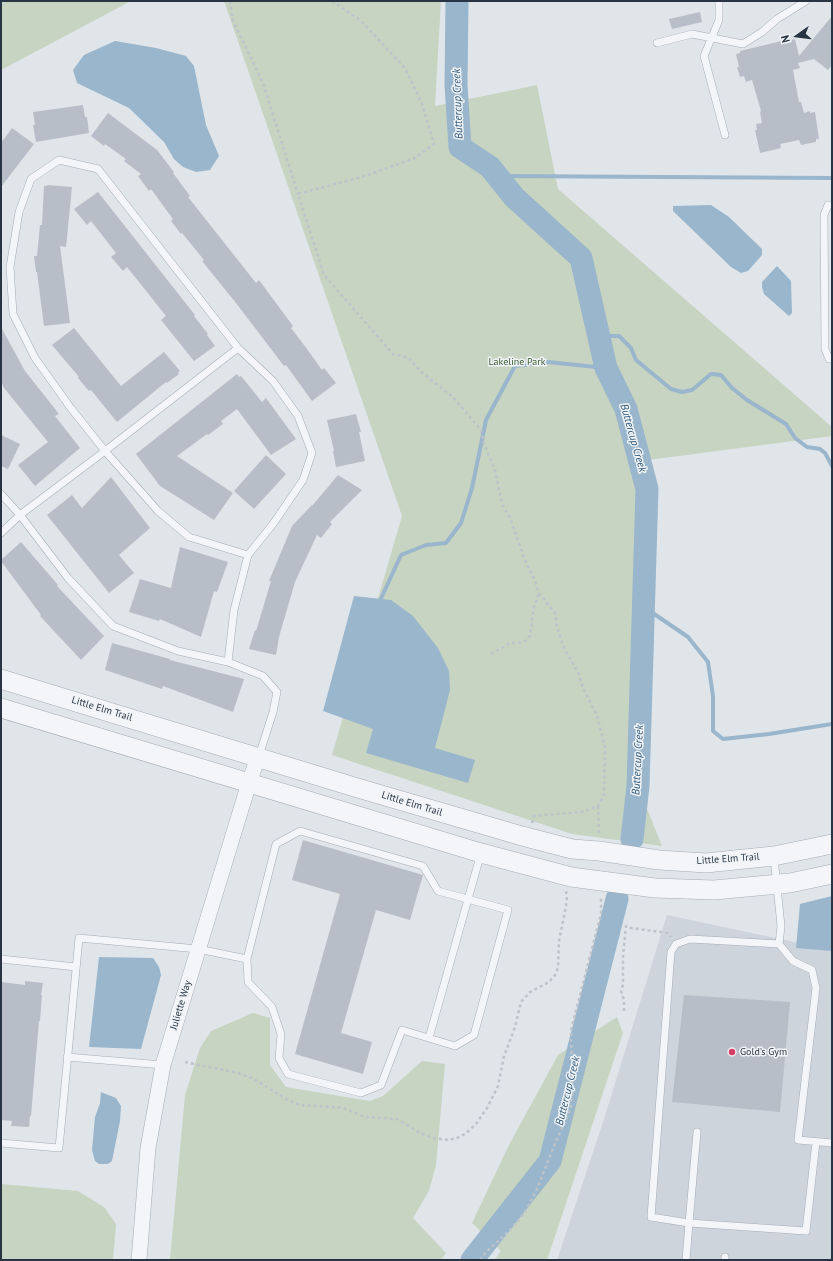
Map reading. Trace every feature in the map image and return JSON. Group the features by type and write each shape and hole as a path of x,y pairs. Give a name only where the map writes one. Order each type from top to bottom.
{"street":[{"name":"Little Elm Trail","path":"1,679 522,836 572,849 599,851 659,860 706,862 774,856 832,844"},
{"path":"1,708 481,853 571,877 655,888 714,890 790,883 832,874"},
{"name":"Juliette Way","path":"139,1260 148,1148 163,1065 258,757"}],"lane":[{"path":"719,1 719,20 704,56 725,135"},
{"path":"657,43 692,34 743,44 762,32 777,19 806,1"},
{"path":"228,662 234,610 248,555 273,524 303,480 312,453 298,416 273,380 238,348 98,168 59,160 32,179 18,212 10,267 13,314 35,358 70,407 105,451 158,511 189,537 248,555"},
{"path":"832,205 828,205 824,214 824,349 830,359 832,359"},
{"path":"1,534 20,515 238,348"},
{"path":"1,494 20,515 68,578 112,626 178,651 228,662 263,676 277,692 273,712 258,757"},
{"path":"300,831 423,866 438,891 508,910 474,1034 455,1046 402,1030 381,1085 362,1093 288,1074 279,1058 281,1034 272,1007 248,982 247,959 276,844 300,831"},
{"path":"428,1038 481,853"},
{"path":"774,856 781,926 779,944 793,961 812,970 816,988 798,1140 832,1143"},
{"path":"1,1143 59,1148 79,938 198,949 247,959"},
{"path":"779,944 690,939 676,944 671,952 651,1218 806,1231 816,1142"},
{"path":"1,959 76,967"},
{"path":"67,1057 163,1065"},
{"path":"686,1260 697,1132"}],"path":[{"path":"230,1 233,21 263,82 324,275 393,354 409,358 420,371 453,397 481,430 484,444 495,470 502,504 510,518 526,563 533,576 539,593 555,612 557,627 564,648 579,674 597,716 605,747 604,795 598,806 599,838"},
{"path":"298,194 365,176 415,158 434,144 422,104 405,68 360,20 332,1"},
{"path":"491,654 510,643 525,641 530,636 534,607 539,593"},
{"path":"532,824 534,816 582,812 598,806"},
{"path":"185,1062 238,1073 254,1079 288,1100 299,1104 343,1108 365,1117 397,1119 420,1133 433,1138 448,1140 466,1134 476,1124 498,1086 504,1056 515,1026 521,1002 530,992 549,982 556,974 558,967 559,941 566,901 566,887"},
{"path":"480,1260 524,1214 537,1189 571,1108 571,1030 601,914 601,898"},
{"path":"624,1011 624,1000 621,991 623,985 623,956 626,926 668,933 676,944"}],"shaded area":[{"path":"667,915 832,950 832,1260 557,1260 604,1119"}],"green space":[{"path":"1,1 131,1 1,70"},
{"name":"Lakeline Park","path":"224,1 441,1 435,106 537,85 558,189 832,427 832,436 640,461 638,786 662,846 572,834 332,755 402,516"},
{"path":"253,1013 270,1018 270,1065 286,1087 370,1101 383,1096 422,1061 445,1064 436,1165 429,1191 413,1218 446,1253 441,1260 170,1260 185,1095 200,1048 211,1031"},
{"path":"617,1017 623,1033 547,1260 495,1260 501,1251 472,1223 509,1145 558,1055"},
{"path":"1,1184 78,1191 104,1207 116,1224 113,1260 1,1260"}],"water":[{"path":"115,41 156,48 186,56 194,66 206,125 219,156 210,170 196,172 183,167 174,159 164,142 129,108 77,83 73,70 84,55"},
{"path":"711,205 729,217 762,249 762,255 748,271 741,273 731,267 673,211 673,206"},
{"path":"777,266 791,281 792,313 789,316 764,294 762,287 762,282"},
{"path":"354,596 391,600 413,616 438,648 449,671 450,690 435,748 475,760 468,783 366,753 373,729 323,711"},
{"path":"832,896 832,951 796,948 800,904"},
{"path":"99,957 153,958 159,967 161,975 141,1049 89,1047"},
{"path":"101,1092 116,1098 121,1106 120,1121 112,1161 108,1164 99,1164 95,1161 92,1150 95,1117 100,1103"}],"building":[{"path":"700,12 702,22 672,29 669,19"},
{"path":"832,16 832,65 828,70 814,59 798,63 800,68 793,70 799,102 801,102 804,113 810,111 810,113 815,112 819,139 816,139 816,142 801,145 799,140 780,144 781,148 760,153 755,130 757,130 756,124 762,123 761,111 752,80 746,82 744,76 740,77 737,67 739,67 736,54 740,53 740,51 795,39 799,56"},
{"path":"83,105 85,117 87,117 89,133 36,142 33,125 35,125 33,112"},
{"path":"108,113 157,150 190,196 188,197 256,283 259,280 293,326 291,328 322,370 324,368 336,383 312,401 286,365 284,366 202,261 204,260 171,221 173,219 151,189 149,191 138,176 141,174 124,161 126,159 105,144 104,146 91,136"},
{"path":"12,128 34,144 1,187 1,143"},
{"path":"44,186 72,187 66,247 60,246 70,323 44,326 34,256 37,256 40,225 42,225"},
{"path":"98,192 195,315 194,316 215,346 194,361 161,320 166,316 127,267 123,271 111,257 116,253 91,221 87,225 74,209"},
{"path":"1,327 25,371 59,414 55,416 80,448 35,486 18,465 48,442 4,388 1,381"},
{"path":"74,328 121,386 164,352 180,371 178,372 179,374 167,383 166,382 117,422 91,390 89,391 78,378 79,377 52,345"},
{"path":"237,374 239,377 241,376 262,402 266,398 296,439 271,455 237,409 221,421 223,424 177,456 233,493 214,520 160,486 136,454"},
{"path":"356,414 361,432 359,432 365,461 336,467 327,420"},
{"path":"1,435 20,444 8,469 1,466"},
{"path":"266,455 286,474 254,509 234,491"},
{"path":"338,475 362,490 330,522 332,524 321,538 317,535 295,582 279,637 276,655 249,649 271,581 269,581 292,526 312,506"},
{"path":"111,477 150,528 119,555 134,573 109,593 47,515 72,495 82,508"},
{"path":"21,542 58,585 57,586 104,636 81,660 40,616 41,615 1,561"},
{"path":"180,547 228,562 217,592 214,591 201,637 160,619 159,621 129,612 140,579 171,588"},
{"path":"112,643 244,679 233,712 163,686 162,689 105,670"},
{"path":"303,840 423,875 410,920 376,910 341,1033 372,1042 363,1074 295,1054 340,894 292,880"},
{"path":"25,981 43,983 29,1127 11,1126 12,1121 1,1120 1,982 25,985"},
{"name":"Gold's Gym","path":"684,995 790,1002 780,1112 672,1102"}],"waterway":[{"name":"Buttercup Creek","path":"457,1 456,85 460,147 490,167 514,197 581,258 606,368 626,409 647,489 638,786 632,839"},
{"path":"497,176 832,178"},
{"path":"595,319 610,336 619,336 631,348 636,360 671,389 682,392 692,390 711,374 721,375 732,388 747,400 786,424 795,438 807,447 820,449 825,453 832,466"},
{"path":"379,603 401,555 426,545 446,543 461,523 472,488 486,420 515,366 548,362 606,368"},
{"path":"644,607 688,637 708,662 713,696 713,731 723,739 769,734 832,724"},
{"name":"Buttercup Creek","path":"472,1260 550,1161 617,899"}],"place":[{"name":"Gold's Gym","path":"732,1052"}]}
